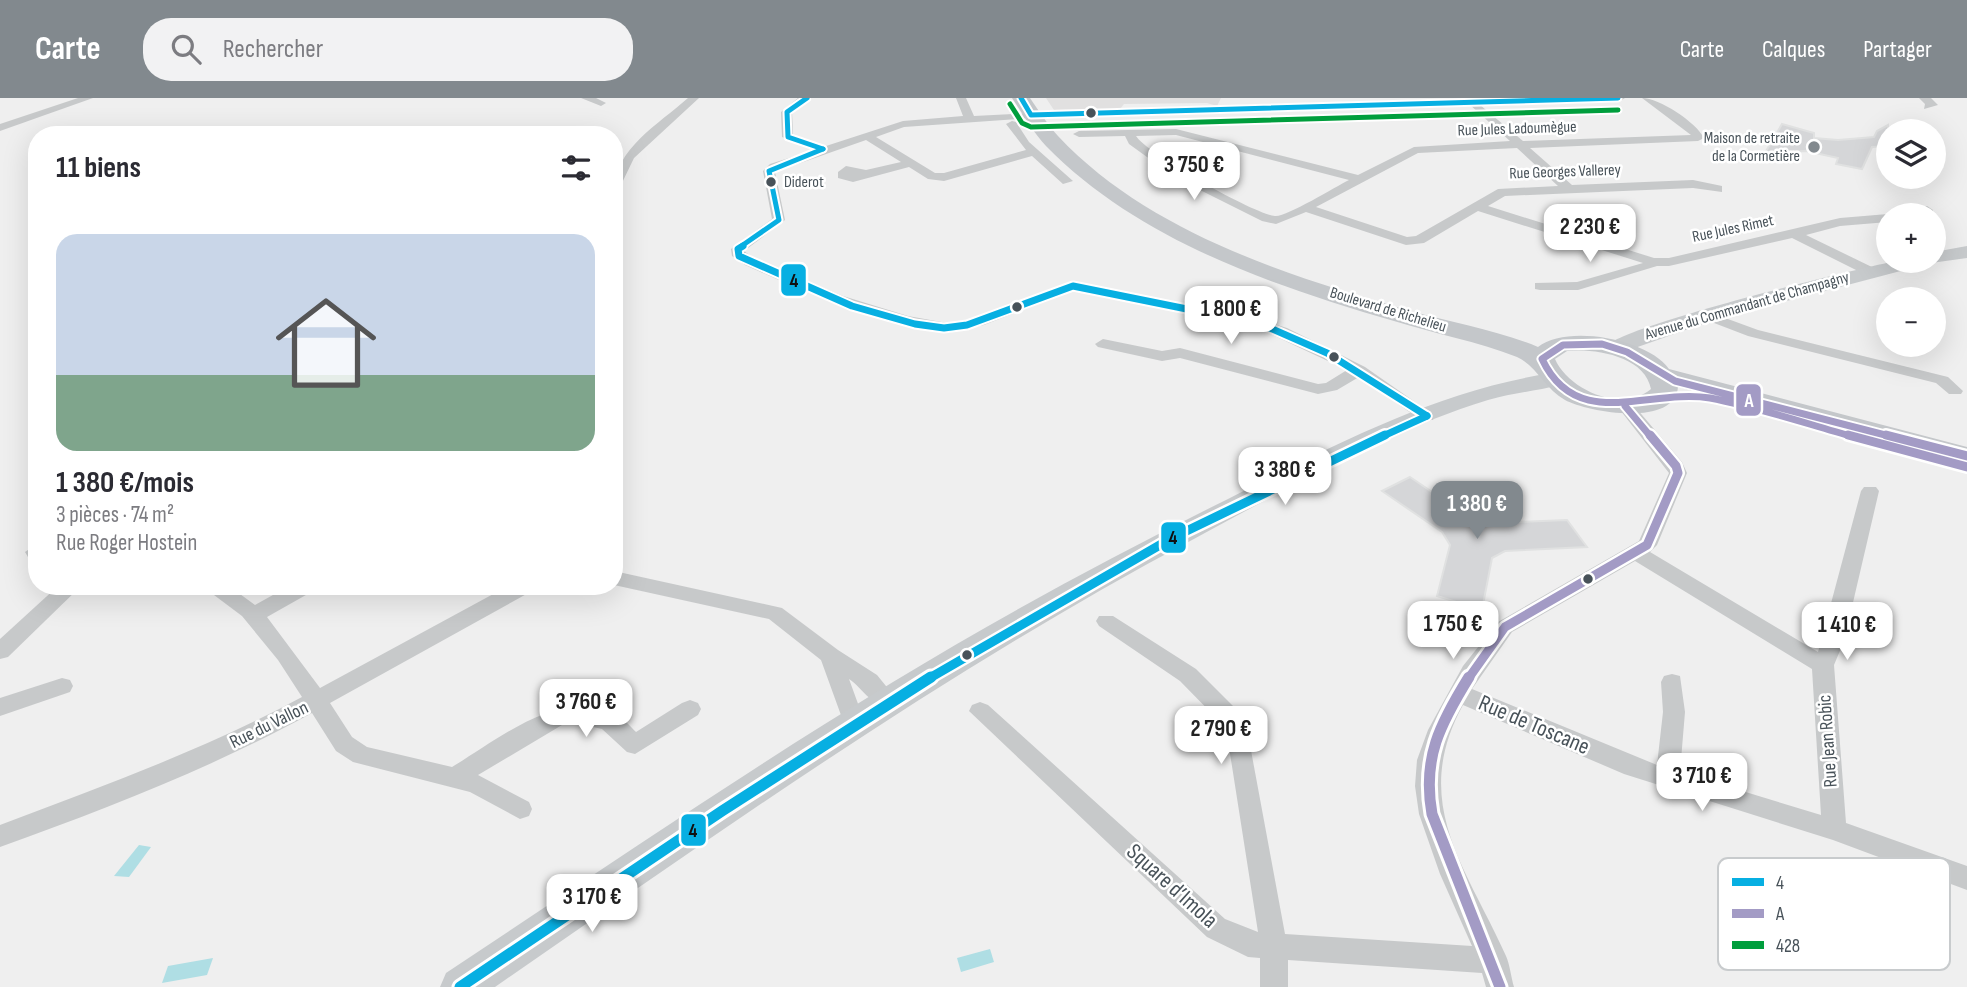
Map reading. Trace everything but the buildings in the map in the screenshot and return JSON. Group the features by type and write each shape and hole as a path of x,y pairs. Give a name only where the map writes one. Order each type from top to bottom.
{"main road":[{"name":"Boulevard de Richelieu","path":"1029,110 1046,137 1083,172 1123,200 1197,240 1293,280 1402,317 1519,349 1550,362 1584,398 1625,406"},
{"path":"1946,256 1967,252"},
{"name":"Avenue du Commandant de Champagny","path":"1615,348 1628,341 1706,315 1876,271"},
{"path":"460,987 854,723 1126,561 1301,472 1427,416 1503,387 1584,343 1615,348 1650,365 1661,386 1967,467"},
{"path":"1625,406 1647,404 1661,386"},
{"path":"1661,386 1967,456"}],"street":[{"path":"0,128 88,98"},
{"path":"586,98 601,103"},
{"path":"623,168 629,156 694,98"},
{"path":"807,98 788,106 785,111 788,137 823,149"},
{"path":"961,98 970,119"},
{"path":"1427,416 1359,370 1282,331 1261,324 1094,288 1073,286 966,325 946,328 923,325 819,293 739,256 738,249 779,220 769,171 823,149 903,124 970,119 1029,110 1618,98"},
{"name":"Rue Jules Ladoumègue","path":"1129,133 1133,142 1150,156 1213,193 1262,217 1276,220 1286,218 1424,148 1698,138 1695,131 1647,98"},
{"path":"1478,101 1569,189"},
{"path":"1029,110 1033,152 1067,181"},
{"path":"1079,134 1176,132 1360,179"},
{"path":"865,135 932,176 944,177 1033,152"},
{"path":"863,174 911,163"},
{"name":"Rue Georges Vallerey","path":"1306,208 1406,242 1419,240 1502,191 1693,184 1718,189"},
{"name":"Rue Jules Rimet","path":"1476,206 1653,262 1668,262 1794,234 1871,272"},
{"path":"1794,234 1840,222 1876,219"},
{"path":"1540,286 1578,286 1649,266 1653,262"},
{"path":"1706,315 1753,333 1942,380 1955,391"},
{"path":"1103,344 1162,356 1180,353 1318,389 1331,387 1359,370"},
{"path":"1500,987 1494,961 1447,855 1428,790 1429,762 1442,724 1458,693 1493,639 1505,627 1647,545 1678,473 1676,466 1625,406"},
{"name":"Rue Jean Robic","path":"1834,830 1823,665 1833,641 1870,491"},
{"path":"1634,552 1823,665"},
{"path":"623,580 775,613 830,656 869,681 888,702"},
{"path":"0,651 62,595"},
{"path":"230,595 255,614 344,744 361,755 478,785 520,809"},
{"path":"255,614 290,595"},
{"name":"Rue du Vallon","path":"0,836 183,765 316,702 508,595"},
{"path":"1106,621 1188,675 1237,724 1274,948 1274,987"},
{"path":"830,656 854,723"},
{"path":"1667,779 1674,712 1672,682"},
{"path":"0,707 62,686"},
{"name":"Rue de Toscane","path":"1458,693 1667,779 1834,830 1912,858"},
{"path":"454,777 558,716 580,715 609,721 635,745 690,709"},
{"name":"Square d’Imola","path":"981,712 1216,928 1248,944 1274,948 1494,961"},
{"name":"Rue de Toscane","path":"1950,872 1967,878"}],"shaded area":[{"path":"1046,98 1221,98 1217,106 1207,103 1124,104 1120,109 1054,110"}],"water":[{"path":"139,845 151,847 129,877 114,876"},
{"path":"990,949 994,962 961,972 957,958"},
{"path":"213,958 207,975 162,983 168,966"}],"transit line":[{"name":"4","path":"807,98 787,112 788,137 823,149"},
{"name":"4","path":"1021,98 1031,115 1618,98"},
{"name":"428","path":"1010,104 1022,123 1031,127 1618,110"},
{"name":"4","path":"823,149 769,171 779,220 738,249 739,256 852,306 915,324 944,328 967,325 1073,286 1261,324 1327,353 1427,416"},
{"name":"A","path":"1967,456 1675,381 1627,352 1602,344 1576,342 1563,345 1542,359 1552,380 1568,393 1589,400 1639,402 1708,398 1967,467"},
{"name":"A","path":"1500,987 1432,814 1427,786 1433,745 1450,708 1484,653 1505,627 1647,545 1678,473 1676,466 1625,406"},
{"name":"4","path":"460,987 810,753 989,642 1203,522 1427,416"}],"place":[{"name":"Maison de retraite de la Cormetière","path":"1814,147"},
{"name":"Diderot","path":"771,182"}]}
